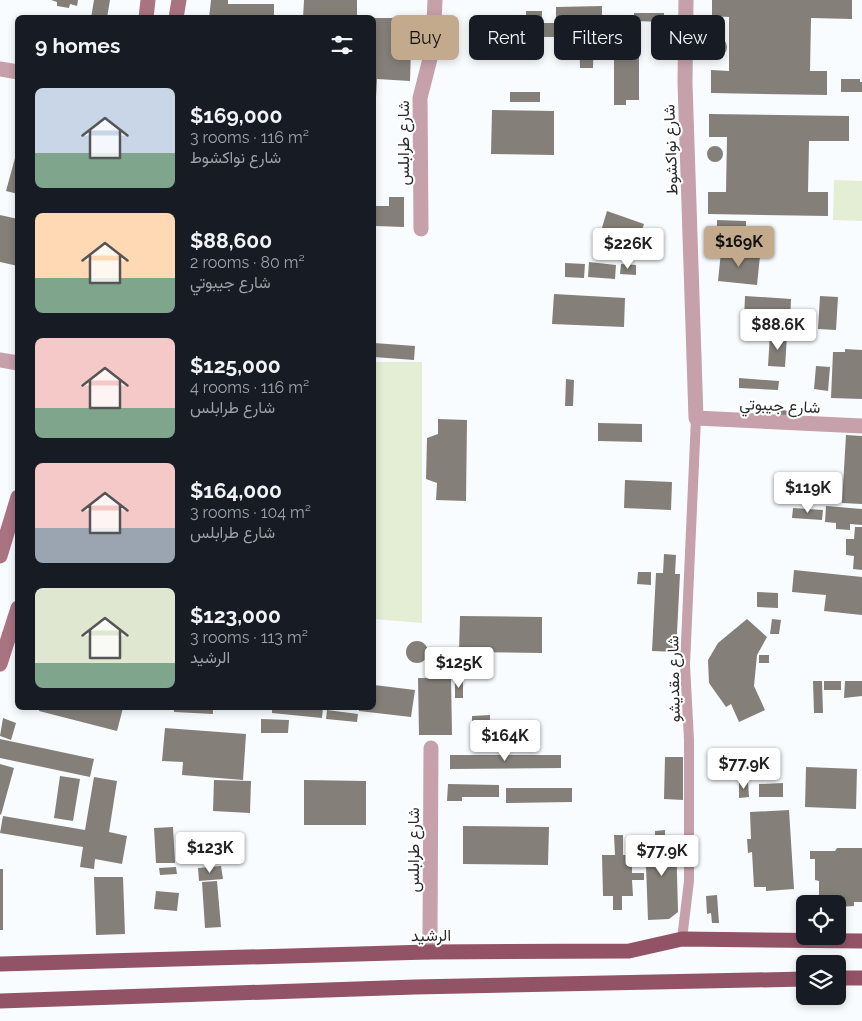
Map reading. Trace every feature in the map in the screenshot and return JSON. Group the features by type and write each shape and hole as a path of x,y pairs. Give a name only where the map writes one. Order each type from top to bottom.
{"main road":[{"path":"146,15 148,0"},
{"path":"176,15 179,0"},
{"path":"0,556 15,507"},
{"path":"0,664 15,617"},
{"name":"الرشيد","path":"0,964 428,952 629,951 682,939 862,940"},
{"path":"846,978 862,978"},
{"path":"0,1001 415,987 796,979"}],"street":[{"name":"شارع طرابلس","path":"421,229 420,98 434,47 435,0"},
{"name":"شارع نواكشوط","path":"686,0 686,93 696,418"},
{"path":"0,69 15,72"},
{"path":"0,360 15,362"},
{"name":"شارع جيبوتي","path":"696,418 862,426"},
{"name":"شارع طرابلس","path":"428,952 430,935 431,748"}],"lane":[{"name":"شارع مقديشو","path":"682,939 689,882 689,740 685,665 696,418"}],"green space":[{"path":"834,180 862,181 862,221 833,220"},
{"path":"376,362 422,362 422,623 376,619"}],"building":[{"path":"51,0 78,0 77,6 70,4 69,8 57,6 57,2"},
{"path":"94,0 110,0 108,15 92,15"},
{"path":"211,0 228,0 228,4 274,4 274,15 209,15"},
{"path":"304,0 357,0 357,15 303,15"},
{"path":"712,0 852,0 852,19 811,18 810,71 827,71 827,95 711,93 711,70 729,71 729,17 725,17 725,15 712,15"},
{"path":"602,6 602,15 556,15 556,7"},
{"path":"526,11 542,11 542,15 526,15"},
{"path":"634,13 664,13 664,15 651,15 651,22 641,21 641,15 634,15"},
{"path":"376,18 391,18 391,60 411,60 410,81 377,79 376,97"},
{"path":"544,23 554,23 554,37 544,37"},
{"path":"580,60 593,60 593,68 580,68"},
{"path":"614,60 639,60 639,100 626,100 626,105 614,105"},
{"path":"841,79 860,79 860,82 862,82 862,92 841,92"},
{"path":"510,92 540,92 540,102 510,102"},
{"path":"492,110 554,111 554,155 491,154"},
{"path":"709,114 849,116 849,141 809,141 808,192 828,192 828,216 708,214 708,192 726,192 727,137 709,137"},
{"path":"715,146 721,148 723,154 721,160 715,162 709,160 707,154 709,148"},
{"path":"15,158 15,193 6,191"},
{"path":"389,197 404,197 404,227 376,226 376,206 389,206"},
{"path":"607,211 644,224 641,233 635,231 629,250 607,242 610,234 601,231"},
{"path":"0,215 15,218 15,265 0,262"},
{"path":"717,220 746,221 746,231 717,230"},
{"path":"721,252 760,256 757,285 718,281"},
{"path":"589,262 616,265 615,279 588,277"},
{"path":"565,263 585,264 584,278 565,277"},
{"path":"621,264 636,265 636,275 620,274"},
{"path":"554,294 625,298 624,327 552,324"},
{"path":"745,296 791,299 790,322 744,319"},
{"path":"820,296 838,297 836,330 818,329"},
{"path":"770,334 787,335 785,367 768,366"},
{"path":"376,343 415,346 414,360 376,357"},
{"path":"845,349 862,350 862,399 831,398 833,352 845,352"},
{"path":"816,366 830,367 828,391 814,389"},
{"path":"739,378 779,381 778,390 739,388"},
{"path":"566,379 574,380 573,406 565,406"},
{"path":"776,409 789,411 788,420 775,418"},
{"path":"438,419 467,420 466,501 436,500 437,483 426,479 427,438 438,434"},
{"path":"598,423 642,424 642,442 598,441"},
{"path":"846,435 862,436 862,504 842,503"},
{"path":"625,480 672,482 671,510 624,508"},
{"path":"826,506 862,509 862,525 850,524 850,530 836,529 836,523 825,522"},
{"path":"793,508 823,510 822,520 792,518"},
{"path":"855,527 862,527 862,570 853,569 854,556 846,555 846,539 854,539"},
{"path":"664,554 676,555 675,574 680,574 676,652 652,651 656,573 663,573"},
{"path":"794,570 862,577 862,615 824,611 826,595 792,592"},
{"path":"638,572 651,572 651,585 637,584"},
{"path":"757,592 778,593 778,608 757,607"},
{"path":"460,616 542,617 542,653 459,652"},
{"path":"747,619 767,637 757,655 754,686 765,710 739,722 731,704 726,707 709,683 708,660 718,643"},
{"path":"772,619 781,620 779,634 770,634"},
{"path":"417,641 425,644 428,652 425,660 417,663 409,660 406,652 409,644"},
{"path":"759,655 769,655 769,663 759,663"},
{"path":"418,678 451,678 452,735 419,735"},
{"path":"455,680 463,680 463,698 455,698"},
{"path":"813,681 822,681 823,713 814,713"},
{"path":"824,681 841,681 841,690 824,690"},
{"path":"845,681 862,681 862,696 844,698"},
{"path":"376,685 415,690 411,717 359,711 376,710"},
{"path":"39,710 122,710 117,731"},
{"path":"174,710 213,710 213,714 174,712"},
{"path":"272,710 323,710 322,718 272,713"},
{"path":"327,710 358,714 357,722 326,719"},
{"path":"490,715 490,724 472,725 472,716"},
{"path":"3,718 16,723 11,740 0,736"},
{"path":"261,719 289,720 288,733 261,733"},
{"path":"165,728 246,734 243,780 182,775 183,762 162,761"},
{"path":"0,739 94,759 90,777 0,758"},
{"path":"450,755 561,755 561,768 450,769"},
{"path":"665,757 683,757 683,800 664,799"},
{"path":"0,764 14,768 1,815 0,814"},
{"path":"806,767 857,769 856,809 805,807"},
{"path":"60,776 80,779 73,821 54,818"},
{"path":"94,777 117,781 109,832 127,836 122,864 95,859 94,869 80,867 83,847 0,833 3,816 85,830"},
{"path":"214,780 251,781 250,813 213,811"},
{"path":"304,780 366,781 366,825 304,825"},
{"path":"739,782 748,782 749,797 739,798"},
{"path":"783,783 783,797 759,797 759,784"},
{"path":"448,784 499,785 499,797 462,797 462,801 447,801"},
{"path":"506,788 572,788 572,802 506,803"},
{"path":"789,810 794,889 766,891 766,887 754,887 752,852 748,853 747,839 751,839 750,812"},
{"path":"463,826 549,827 548,865 463,864"},
{"path":"173,827 175,863 156,863 154,828"},
{"path":"665,830 665,838 676,837 678,912 669,919 648,920 645,838 655,838 655,831"},
{"path":"614,835 623,835 623,855 632,855 632,873 644,873 644,880 632,880 633,896 622,896 622,910 613,910 613,896 603,896 602,855 615,855"},
{"path":"837,848 862,848 862,902 854,902 854,906 846,906 846,895 819,895 819,881 815,880 815,859 810,859 810,851 835,851"},
{"path":"221,866 223,879 199,881 198,868"},
{"path":"176,867 177,874 160,875 159,868"},
{"path":"0,869 3,869 3,930 0,930"},
{"path":"94,877 123,877 125,934 96,935"},
{"path":"217,881 221,927 205,928 202,882"},
{"path":"156,891 179,893 177,911 154,909"},
{"path":"717,895 719,923 712,923 711,913 707,914 706,896"}]}
